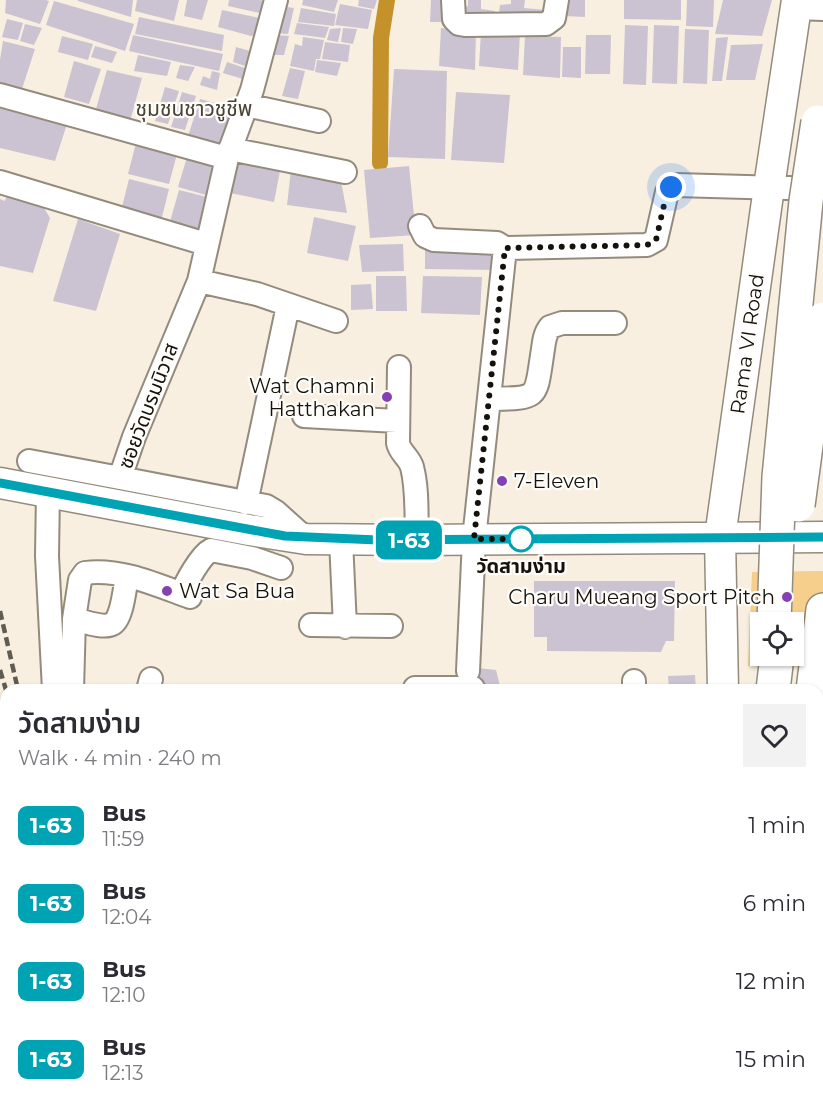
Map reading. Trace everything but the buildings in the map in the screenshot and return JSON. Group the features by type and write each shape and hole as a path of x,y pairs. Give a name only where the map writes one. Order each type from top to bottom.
{"highway":[{"path":"774,612 780,466 806,201 813,146 823,102"},
{"path":"783,612 823,319"},
{"path":"814,684 823,610"},
{"path":"773,684 774,666"}],"main road":[{"name":"Rama VI Road","path":"723,684 720,537 769,187 806,6"},
{"path":"0,483 295,538 417,540 823,537"}],"street":[{"name":"ซอยวัดบรมนิวาส","path":"274,0 252,90 228,153 199,281 134,437 120,478 266,507 276,512 295,538"},
{"path":"453,0 454,19 459,24 465,25 546,24 554,18 557,0"},
{"path":"0,95 228,153 345,172"},
{"path":"246,105 319,121"},
{"path":"0,182 206,244"},
{"path":"420,226 429,239 496,243 505,248 647,245 656,240 667,192 671,187 689,184 823,189"},
{"path":"440,684 471,679 474,539 505,248"},
{"path":"199,281 257,294 336,321"},
{"path":"246,503 286,315"},
{"path":"489,399 525,398 532,394 537,388 545,339 550,327 562,322 615,323"},
{"path":"399,367 398,447 409,459 414,480 417,540"},
{"path":"304,416 397,421"},
{"path":"30,461 120,478"},
{"path":"48,491 47,556 54,684"},
{"path":"340,540 345,627"},
{"path":"72,684 75,619 80,580 85,573 127,576 186,595 187,582 205,553 211,550 252,558 281,568"},
{"path":"75,619 104,626 112,624 118,619 127,576"},
{"path":"311,625 391,626"}],"green space":[{"name":"Charu Mueang Sport Pitch","path":"823,571 823,667 748,666 750,619 750,666 804,666 804,612 750,612 752,572"}],"waterway":[{"path":"380,163 381,38 387,0"}],"railway":[{"path":"0,611 17,684"},
{"path":"0,670 4,684"}],"bus line":[{"name":"1-63","path":"0,483 306,539 823,537"}],"place":[{"name":"Wat Chamni Hatthakan","path":"387,397"},
{"name":"7-Eleven","path":"502,481"},
{"name":"วัดสามง่าม","path":"521,539"},
{"name":"Wat Sa Bua","path":"167,591"},
{"name":"Charu Mueang Sport Pitch","path":"787,597"}],"district":[{"name":"ชุมชนชาวชูชีพ","path":"194,108"}],"route":[{"path":"521,539 528,539 474,539 505,248 647,245 656,240 667,192 671,187"}]}
